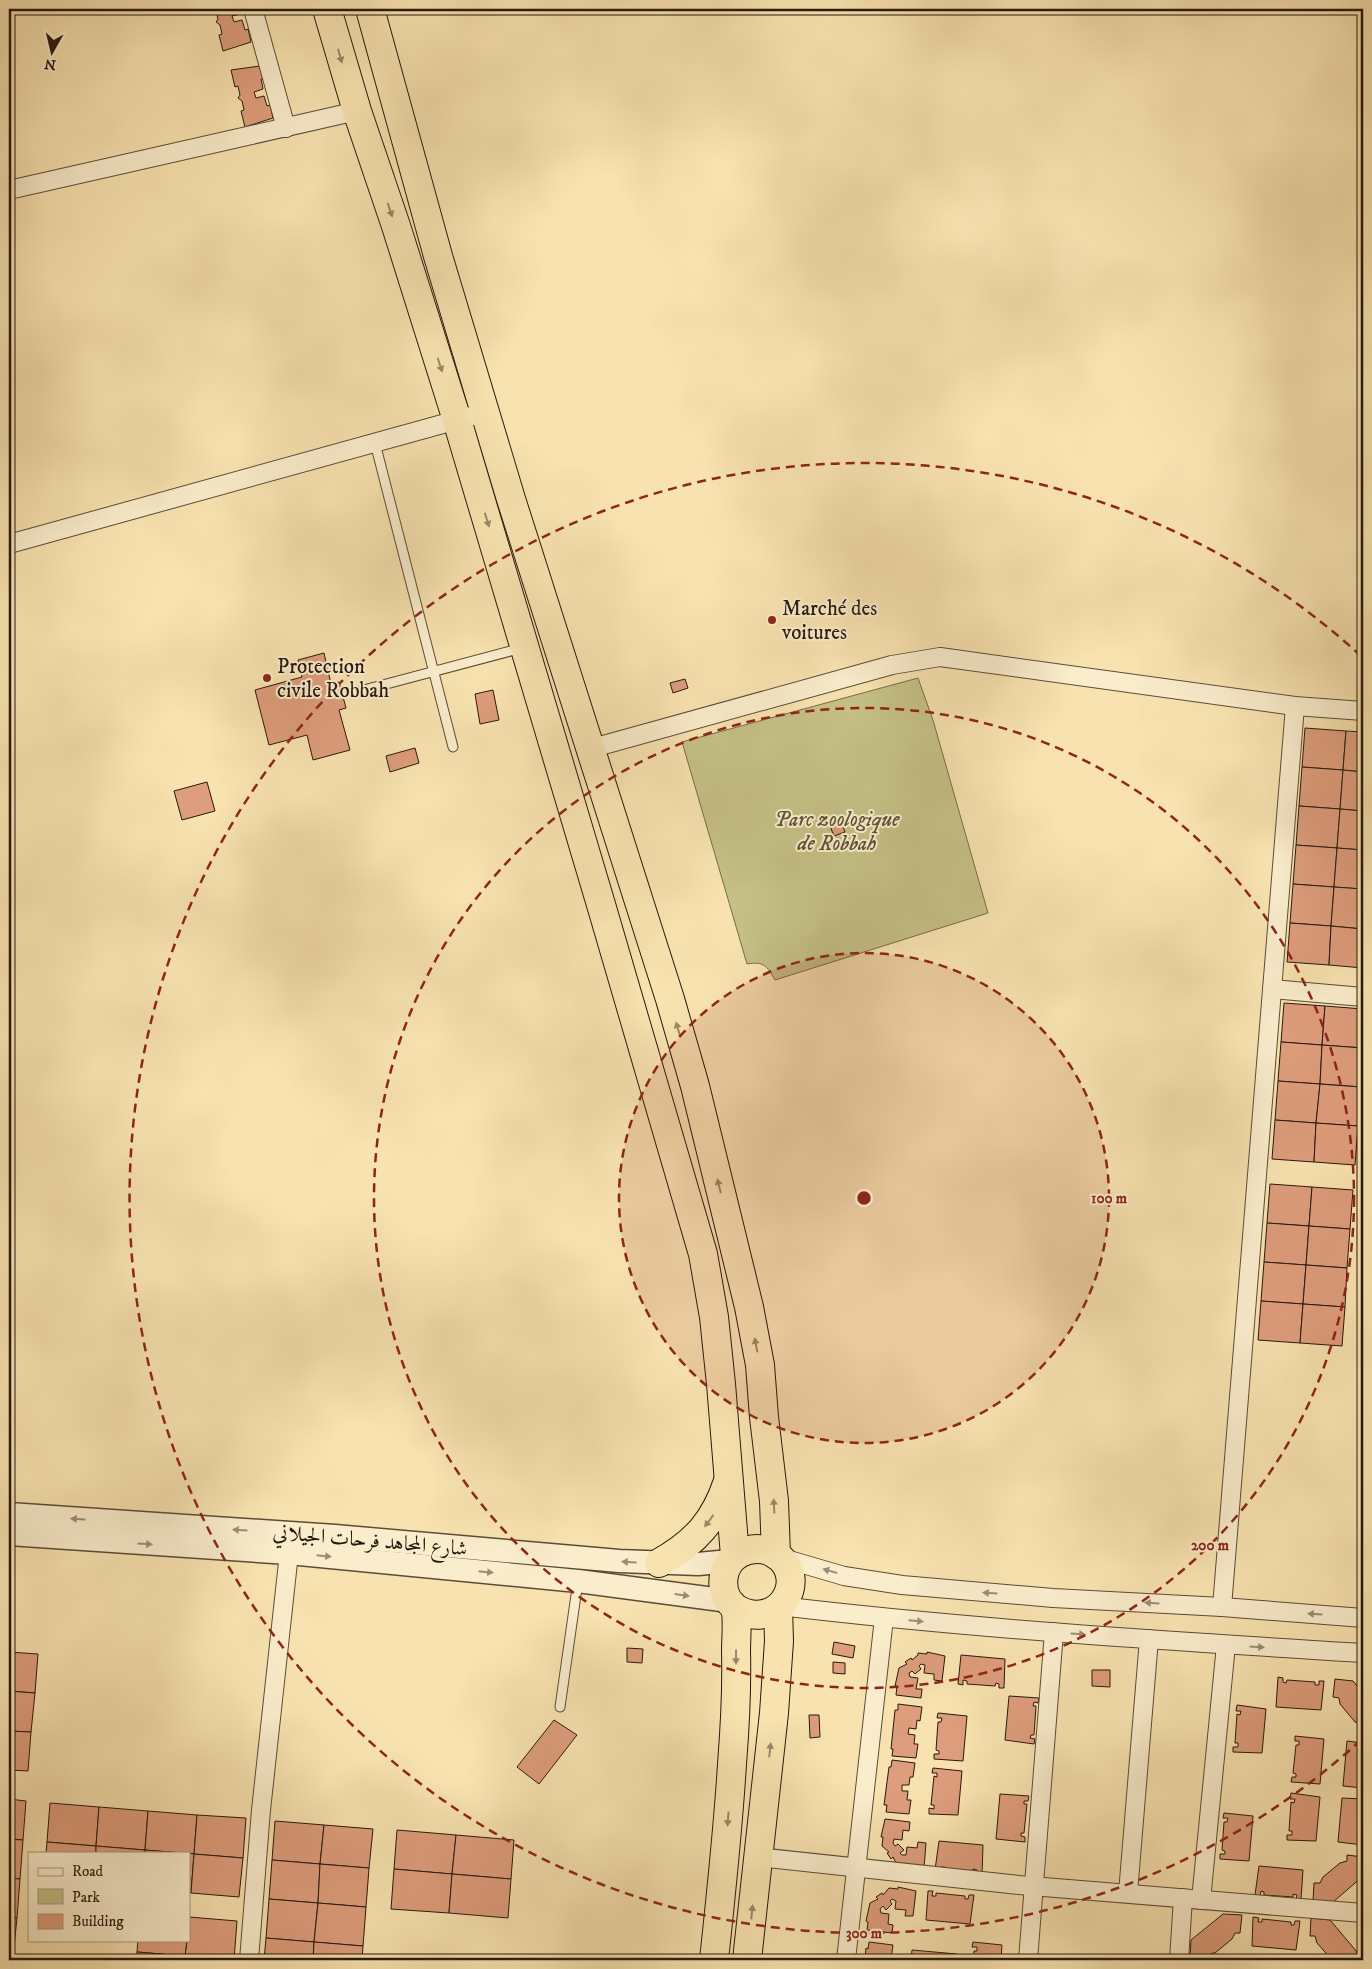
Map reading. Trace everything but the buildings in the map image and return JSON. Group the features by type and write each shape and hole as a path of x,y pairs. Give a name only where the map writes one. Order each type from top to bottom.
{"highway":[{"path":"327,9 357,111 396,226 457,420 703,1254 714,1317 730,1477 733,1558"},
{"path":"370,9 438,256 590,750 670,999 694,1086 748,1308 760,1366 774,1501 777,1556 789,1573 790,1582 786,1599 771,1613 752,1616 732,1605 725,1594 723,1576 733,1558 743,1552 759,1549 777,1556"},
{"path":"659,1563 679,1552 697,1537 719,1506 730,1477"},
{"path":"714,1960 727,1841 735,1718 732,1605"},
{"path":"746,1960 777,1673 779,1607"}],"street":[{"path":"253,9 286,128"},
{"path":"9,190 357,111"},
{"path":"9,544 486,412"},
{"path":"590,750 892,665 940,658 1294,706 1363,711"},
{"path":"1222,1607 1294,706"},
{"path":"1272,989 1363,997"},
{"name":"شارع المجاهد فرحات الجيلاني","path":"9,1514 334,1536 659,1563 698,1564 733,1558"},
{"name":"شارع المجاهد فرحات الجيلاني","path":"9,1534 289,1553 578,1581 732,1605"},
{"path":"249,1960 261,1810 289,1553"},
{"path":"777,1556 844,1576 902,1586 1363,1618"},
{"path":"779,1607 1054,1632 1363,1653"},
{"path":"846,1960 884,1618"},
{"path":"1028,1960 1054,1632"},
{"path":"1128,1893 1149,1638"},
{"path":"1178,1960 1192,1899 1226,1645"},
{"path":"758,1857 1034,1886 1363,1914"}],"lane":[{"path":"375,443 453,747"},
{"path":"360,691 525,647"},
{"path":"560,1707 578,1581"}],"green space":[{"name":"Parc zoologique de Robbah","path":"918,678 933,720 988,913 775,980 770,971 761,964 747,964 682,742"}],"place":[{"name":"Marché des voitures","path":"772,620"},
{"name":"Protection civile Robbah","path":"267,678"}]}
